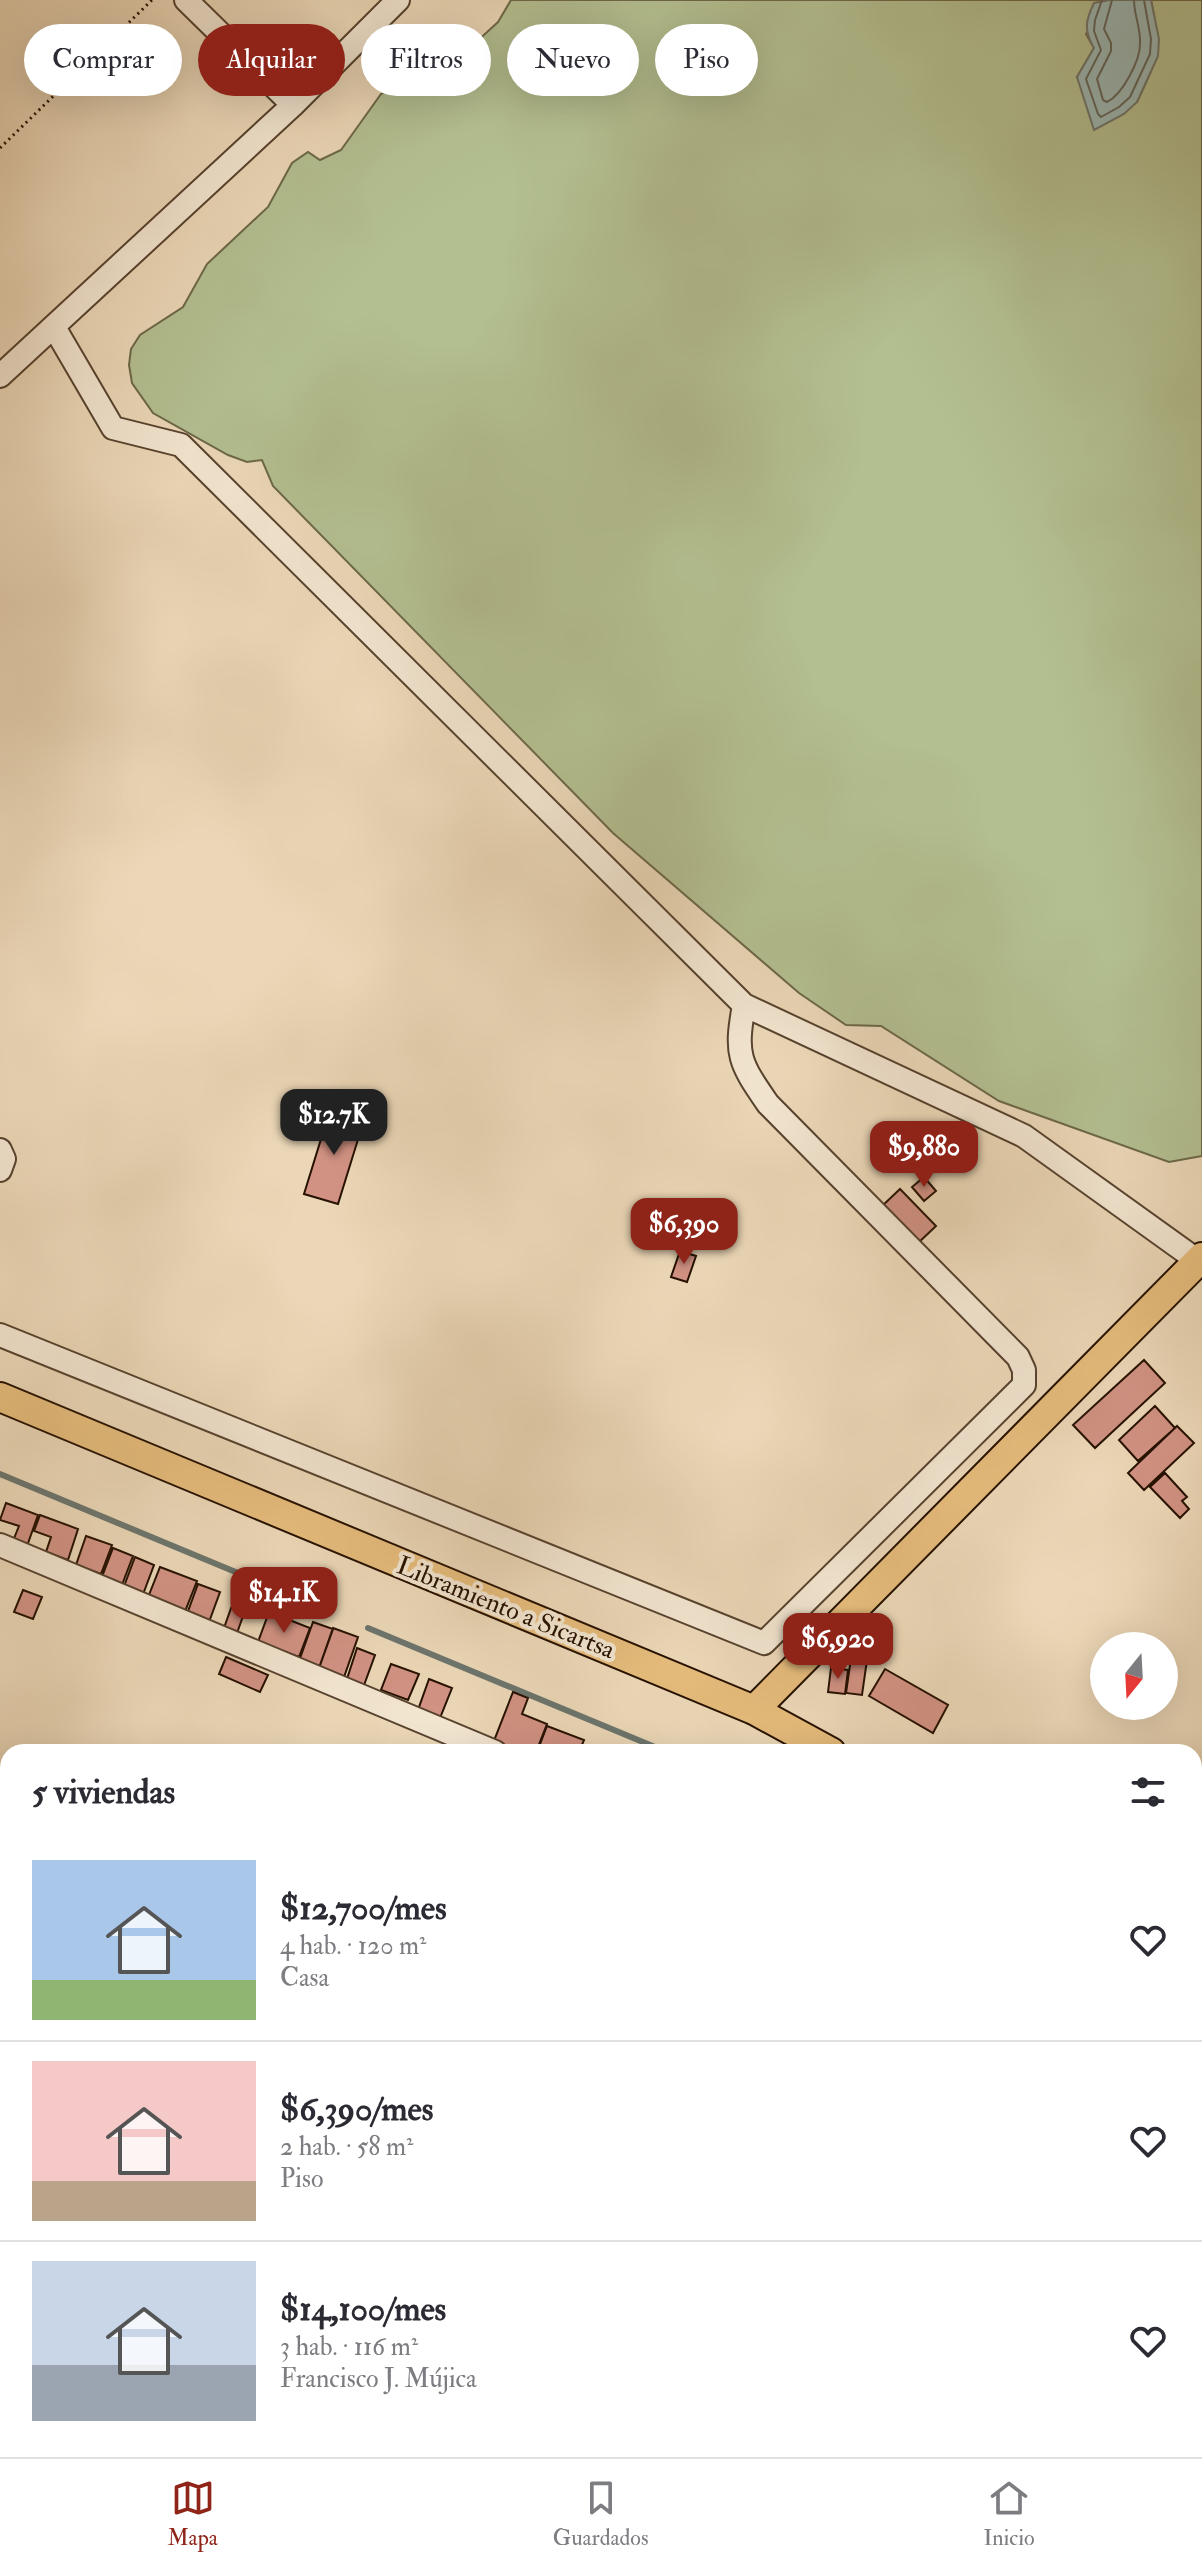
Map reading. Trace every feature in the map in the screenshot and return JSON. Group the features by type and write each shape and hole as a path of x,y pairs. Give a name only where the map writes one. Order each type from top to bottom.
{"main road":[{"path":"754,1710 1200,1259"},
{"name":"Libramiento a Sicartsa","path":"0,1397 754,1710 816,1744"}],"street":[{"path":"186,0 293,105"},
{"path":"0,376 293,105 398,0"},
{"path":"54,327 113,428 181,445 744,1005 1024,1136 1200,1259"},
{"path":"0,1335 764,1643 1024,1385 1024,1370 1018,1357 768,1104 747,1073 738,1043 744,1005"},
{"path":"0,1150 4,1159 0,1170"},
{"path":"0,1545 476,1744"}],"path":[{"path":"0,148 152,0"}],"green space":[{"path":"511,0 1110,0 1086,34 1094,48 1077,77 1137,102 1156,53 1157,32 1151,0 1202,0 1202,1156 1169,1162 999,1101 881,1026 846,1025 799,993 613,833 273,486 262,460 247,462 228,455 153,413 132,383 129,365 131,349 140,335 183,307 207,264 268,207 292,163 308,152 320,160 341,150 380,96 491,96 491,28"}],"water":[{"path":"1151,0 1159,39 1158,56 1137,102 1124,114 1094,130 1077,77 1094,48 1087,31 1091,9 1094,3"}],"building":[{"path":"330,1110 364,1120 338,1204 304,1194"},
{"path":"924,1177 936,1191 924,1201 912,1187"},
{"path":"900,1189 936,1226 916,1245 880,1208"},
{"path":"680,1251 696,1256 687,1282 671,1277"},
{"path":"1144,1360 1165,1383 1095,1448 1073,1425"},
{"path":"1155,1406 1175,1428 1138,1461 1119,1440"},
{"path":"1177,1426 1194,1443 1144,1490 1128,1473"},
{"path":"1165,1473 1187,1497 1182,1501 1189,1509 1180,1518 1150,1487"},
{"path":"6,1503 38,1515 27,1546 13,1541 19,1526 0,1520"},
{"path":"40,1515 78,1529 68,1560 46,1552 51,1537 34,1531"},
{"path":"86,1536 112,1545 101,1574 76,1565"},
{"path":"113,1548 133,1556 120,1590 100,1582"},
{"path":"135,1557 154,1565 142,1597 123,1589"},
{"path":"160,1567 197,1581 184,1614 147,1600"},
{"path":"198,1584 220,1592 209,1622 187,1614"},
{"path":"23,1590 42,1597 33,1619 14,1612"},
{"path":"235,1597 248,1602 237,1633 224,1628"},
{"path":"269,1612 310,1628 299,1657 258,1642"},
{"path":"313,1622 333,1629 318,1671 298,1664"},
{"path":"333,1628 358,1637 343,1680 318,1671"},
{"path":"357,1648 375,1655 363,1688 346,1682"},
{"path":"852,1651 868,1653 862,1695 846,1693"},
{"path":"226,1657 268,1675 260,1692 219,1674"},
{"path":"391,1664 419,1674 408,1700 381,1690"},
{"path":"831,1668 848,1670 845,1694 828,1692"},
{"path":"885,1669 948,1705 933,1733 869,1696"},
{"path":"429,1679 452,1688 440,1718 418,1710"},
{"path":"513,1692 528,1698 522,1714 547,1724 539,1744 493,1744"},
{"path":"547,1726 584,1740 582,1744 540,1744"}],"waterway":[{"path":"0,1474 317,1606"},
{"path":"368,1628 648,1744"}]}
